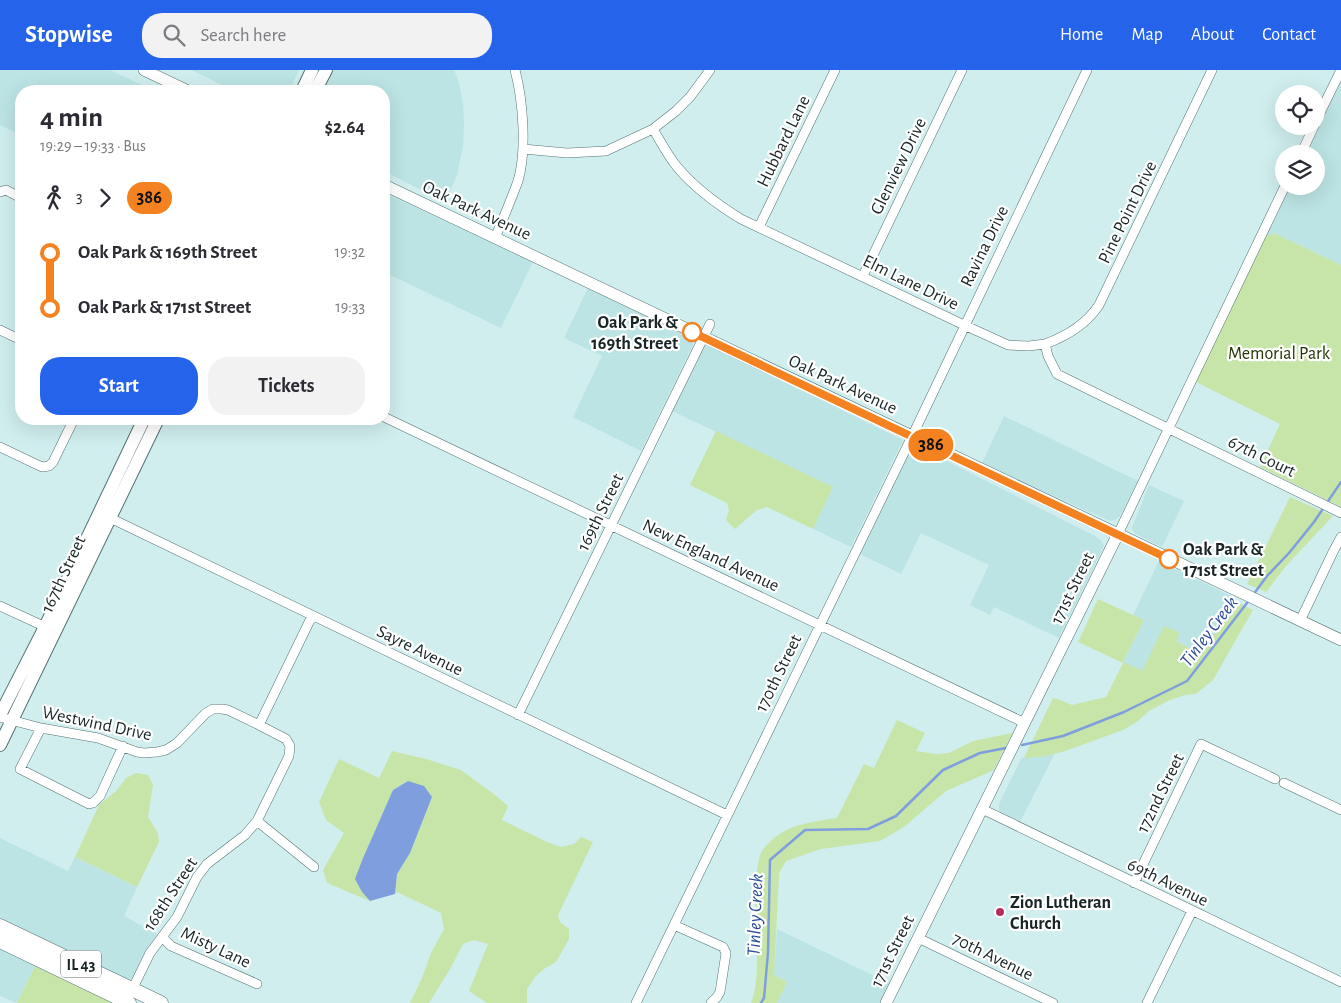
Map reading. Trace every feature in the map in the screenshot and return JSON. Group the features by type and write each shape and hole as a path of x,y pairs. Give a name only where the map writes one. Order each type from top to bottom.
{"main road":[{"path":"305,85 312,70"},
{"path":"318,85 326,70"},
{"name":"167th Street","path":"0,745 13,720 50,629 104,515 142,425"},
{"name":"167th Street","path":"104,515 155,425"},
{"name":"167th Street","path":"0,716 50,629"},
{"name":"IL 43","path":"0,926 129,998"},
{"name":"IL 43","path":"0,941 129,998 161,1003"}],"street":[{"path":"144,70 175,85"},
{"path":"495,238 518,179 523,149 520,88 515,70"},
{"path":"523,149 567,153 606,152 653,129 676,111 690,97 710,70"},
{"name":"Hubbard Lane","path":"759,227 835,70"},
{"name":"Glenview Drive","path":"863,276 962,70"},
{"name":"Ravina Drive","path":"912,436 1087,70"},
{"name":"Pine Point Drive","path":"1045,344 1078,328 1099,305 1212,70"},
{"path":"1325,103 1341,70"},
{"name":"Elm Lane Drive","path":"653,129 668,155 690,181 717,204 741,219 1008,345 1029,346 1045,344"},
{"name":"Oak Park Avenue","path":"390,188 1341,640"},
{"path":"3,191 15,196"},
{"name":"171st Street","path":"886,1003 1118,534 1281,195"},
{"name":"169th Street","path":"518,715 710,324"},
{"path":"0,330 15,337"},
{"path":"1045,344 1048,356 1057,374 1169,428"},
{"name":"New England Avenue","path":"390,420 1025,722"},
{"path":"0,447 42,467 49,466 53,462 71,425"},
{"name":"67th Court","path":"1169,428 1341,513"},
{"name":"170th Street","path":"636,1003 912,436"},
{"name":"Sayre Avenue","path":"104,515 727,815"},
{"path":"1300,621 1341,537"},
{"path":"0,606 50,629"},
{"path":"259,725 312,616"},
{"name":"Westwind Drive","path":"0,716 41,728 98,738 144,753 166,750 177,743 206,713 213,709 228,710 259,725"},
{"name":"168th Street","path":"129,998 150,953 177,917 197,877 207,864 244,835 257,821 289,756 289,742 282,736 259,725"},
{"path":"41,728 20,769 89,804 93,803 100,796 122,746"},
{"name":"172nd Street","path":"1134,883 1201,744 1275,779"},
{"path":"1284,783 1341,810"},
{"name":"69th Avenue","path":"982,809 1341,982"},
{"path":"257,821 314,867"},
{"path":"1147,1003 1192,911"},
{"path":"674,925 722,947 726,954 720,992 711,1003"},
{"name":"Misty Lane","path":"162,937 171,946 257,984"},
{"name":"70th Avenue","path":"918,938 1053,1003"}],"shaded area":[{"path":"0,70 110,70 142,85 15,85 15,132 0,125"},
{"path":"191,70 299,70 292,85 222,85"},
{"path":"333,70 454,70 463,103 463,146 457,175 445,202 390,174 390,85 325,85"},
{"path":"1341,79 1341,265 1274,233 1264,239 1286,195 1325,195 1325,145 1309,145 1314,135 1325,135 1325,112"},
{"path":"390,196 533,262 501,328 390,275"},
{"path":"588,288 690,335 693,345 641,451 573,417 602,356 564,338"},
{"path":"705,343 903,440 851,547 813,529 832,487 672,411"},
{"path":"1004,416 1138,481 1120,516 1110,521 982,463"},
{"path":"917,446 1101,540 1104,546 1059,638 994,607 990,615 970,605 989,565 921,533 901,574 860,554 910,450"},
{"path":"1149,485 1184,501 1162,547 1134,533 1132,528"},
{"path":"1159,561 1237,599 1201,654 1176,641 1142,672 1123,662 1144,620 1133,615"},
{"path":"1055,753 1019,824 1003,817 999,811 999,804 1022,757 1041,757"},
{"path":"0,838 68,871 75,857 137,887 124,916 157,934 143,955 132,979 125,981 0,922"},
{"path":"777,929 891,984 882,1003 777,1003 787,982 774,975"},
{"path":"0,947 36,964 17,1003 0,996"}],"green space":[{"name":"Memorial Park","path":"1274,233 1341,265 1341,507 1260,467 1280,424 1196,382 1264,239"},
{"path":"716,431 833,487 813,529 767,507 757,510 735,529 726,520 729,510 727,503 690,485"},
{"path":"1290,497 1333,516 1286,566 1266,592 1247,584"},
{"path":"1098,599 1144,620 1123,662 1142,671 1164,626 1180,633 1176,641 1201,654 1235,601 1253,610 1213,680 1196,694 1170,700 1149,711 1137,722 1123,730 1062,752 1041,757 1024,758 1053,698 1072,705 1106,697 1123,663 1078,642"},
{"path":"897,720 925,733 916,751 936,754 949,753 973,741 1012,733 994,770 946,791 904,827 880,841 821,849 786,861 779,873 774,975 787,982 777,1003 751,1003 757,973 756,885 759,859 762,851 773,839 787,830 808,823 837,818 864,764 874,768"},
{"path":"392,751 461,770 508,806 502,820 547,842 561,847 574,844 581,837 593,842 558,915 560,922 569,929 569,939 556,962 535,977 527,989 527,1003 487,1003 469,991 488,944 474,940 463,944 429,1003 410,1003 431,953 444,929 441,913 397,892 395,894 397,874 410,853 432,797 407,781 393,790 363,858 356,879 362,892 370,901 327,883 323,870 344,833 326,820 319,802 339,759 379,778"},
{"path":"136,773 148,775 153,785 148,817 158,833 159,842 137,887 75,857 99,805 116,791 126,778"},
{"path":"36,964 117,1003 17,1003"}],"water":[{"path":"408,781 424,786 432,797 410,853 397,874 395,894 370,901 362,892 355,879 393,790"}],"waterway":[{"name":"Tinley Creek","path":"1253,595 1314,522 1341,482"},
{"name":"Tinley Creek","path":"1022,745 1063,736 1124,712 1187,681 1250,599"},
{"name":"Tinley Creek","path":"761,1003 764,998 768,953 770,860 805,830 868,829 896,816 943,770 980,753 1006,748"}],"bus line":[{"name":"386","path":"692,332 1169,559"}],"place":[{"name":"Oak Park & 169th Street","path":"692,332"},
{"name":"Oak Park & 171st Street","path":"1169,559"},
{"name":"Zion Lutheran Church","path":"1000,912"}]}
